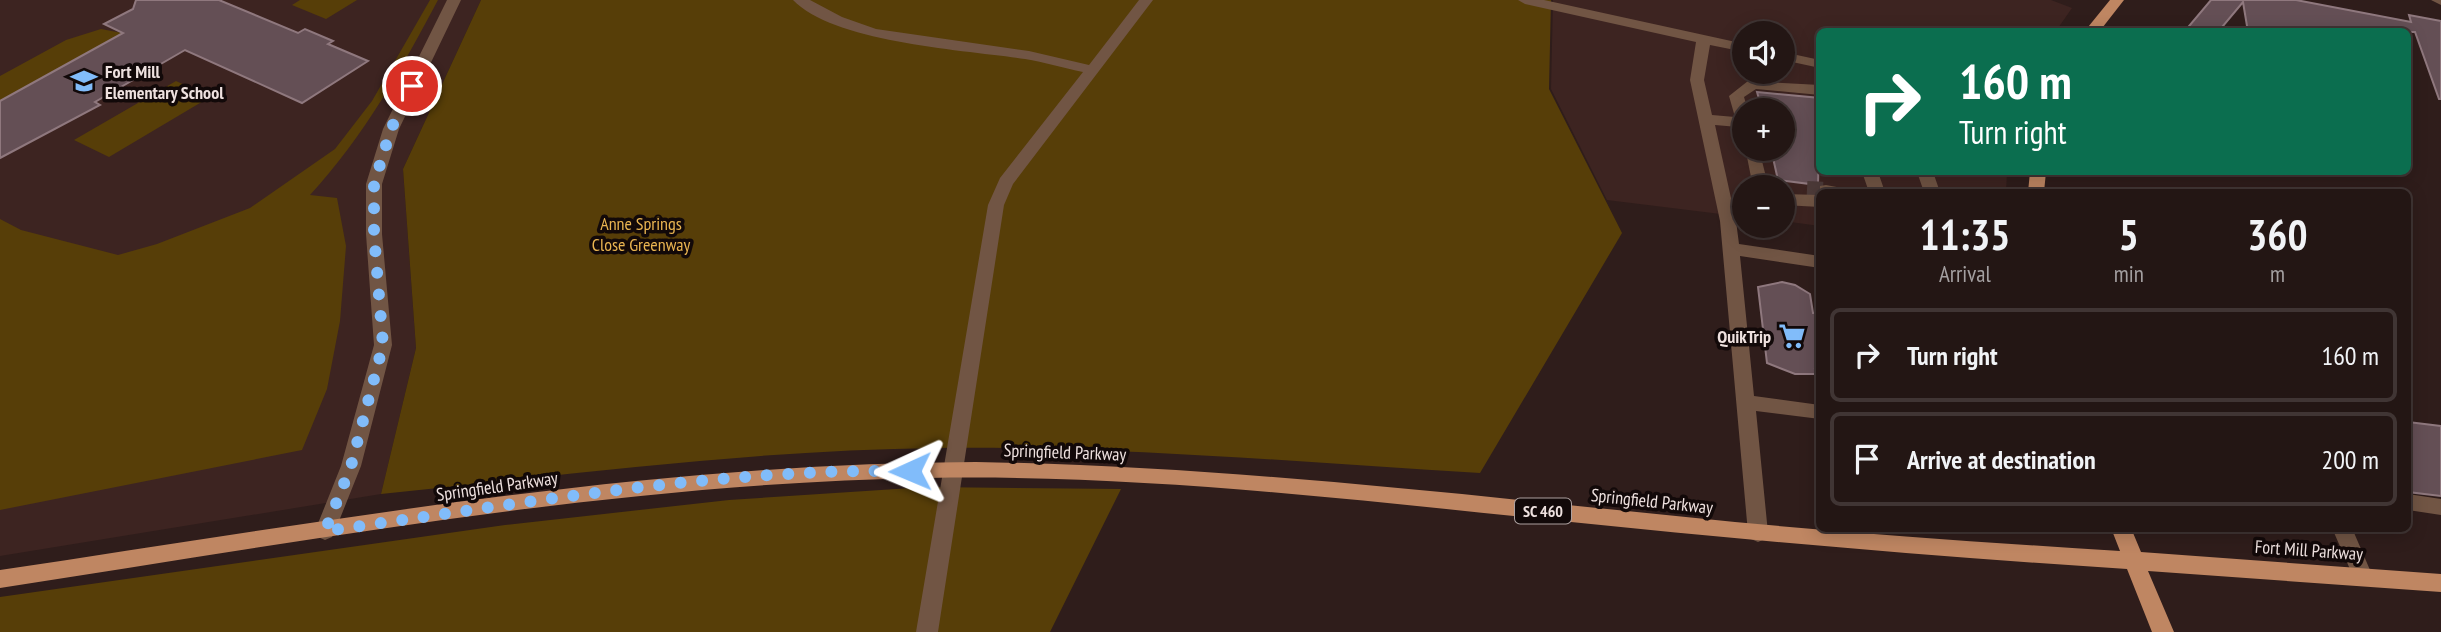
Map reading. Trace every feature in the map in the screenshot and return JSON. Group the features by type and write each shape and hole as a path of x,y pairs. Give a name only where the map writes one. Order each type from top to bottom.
{"main road":[{"path":"2094,28 2117,0"},
{"name":"Springfield Parkway","path":"0,579 325,531 662,487 786,476 889,471 1017,470 1152,476 1326,489 1970,552 2133,560"},
{"path":"2122,532 2163,632"},
{"name":"Fort Mill Parkway","path":"2133,560 2441,583"}],"street":[{"path":"325,531 351,466 383,345 374,234 374,184 391,129 454,0"},
{"path":"800,0 837,20 874,33 1029,55 1092,71"},
{"path":"927,632 996,205 1006,182 1146,0"},
{"path":"1525,0 1732,45"},
{"path":"1704,40 1697,75 1728,221 1758,533"},
{"path":"1795,59 1816,63"},
{"path":"1737,98 1753,84 1816,90"},
{"path":"1705,120 1732,123"},
{"path":"1795,188 1807,189"},
{"path":"1795,198 1816,196"},
{"path":"1730,249 1816,260"},
{"path":"1745,402 1816,411"},
{"path":"2411,502 2441,507"},
{"path":"2344,532 2363,577"}],"shaded area":[{"path":"0,0 481,0 403,169 416,348 381,494 0,556"},
{"path":"1553,0 2051,0 2072,8 2058,28 1816,28 1816,175 2007,175 2006,189 1816,189 1816,225 1795,223 1795,175 1732,175 1732,215 1607,200 1551,89"}],"green space":[{"path":"300,0 357,0 326,19 292,5"},
{"path":"430,0 438,0 380,102 348,149 310,195 337,198 346,246 340,321 327,389 302,450 0,510 0,219 21,230 118,255 157,244 250,208 335,149 372,101"},
{"name":"Anne Springs Close Greenway","path":"481,0 1551,0 1549,89 1622,233 1480,473 1141,452 938,448 729,458 381,494 416,348 403,169"},
{"path":"101,29 122,33 0,101 0,76 66,40"},
{"path":"176,81 210,97 109,157 74,140"},
{"path":"927,487 1121,489 1050,632 0,632 0,597 505,525 729,500"}],"building":[{"name":"Fort Mill Elementary School","path":"136,0 219,0 298,33 305,29 333,41 328,44 368,61 302,103 185,50 95,102 100,105 0,158 0,101 123,33 104,24 133,9"},
{"path":"2211,0 2296,0 2411,22 2409,15 2441,21 2441,99 2415,32 2411,32 2411,28 2247,28 2243,2 2221,28 2187,28"},
{"path":"1757,92 1816,98 1818,185 1795,182 1795,175 1777,175 1774,161 1795,161 1795,98 1759,98"},
{"name":"QuikTrip","path":"1782,282 1795,285 1810,294 1813,313 1816,313 1816,374 1795,374 1767,363 1758,287"},
{"path":"2411,422 2441,426 2441,496 2411,492"}],"tunnel":[{"path":"1807,189 1816,189"}],"place":[{"name":"Fort Mill Elementary School","path":"84,81"},
{"name":"QuikTrip","path":"1792,336"}],"route":[{"path":"412,86 391,129 374,184 374,234 383,345 351,466 325,531 637,489 773,476 910,471"}]}
